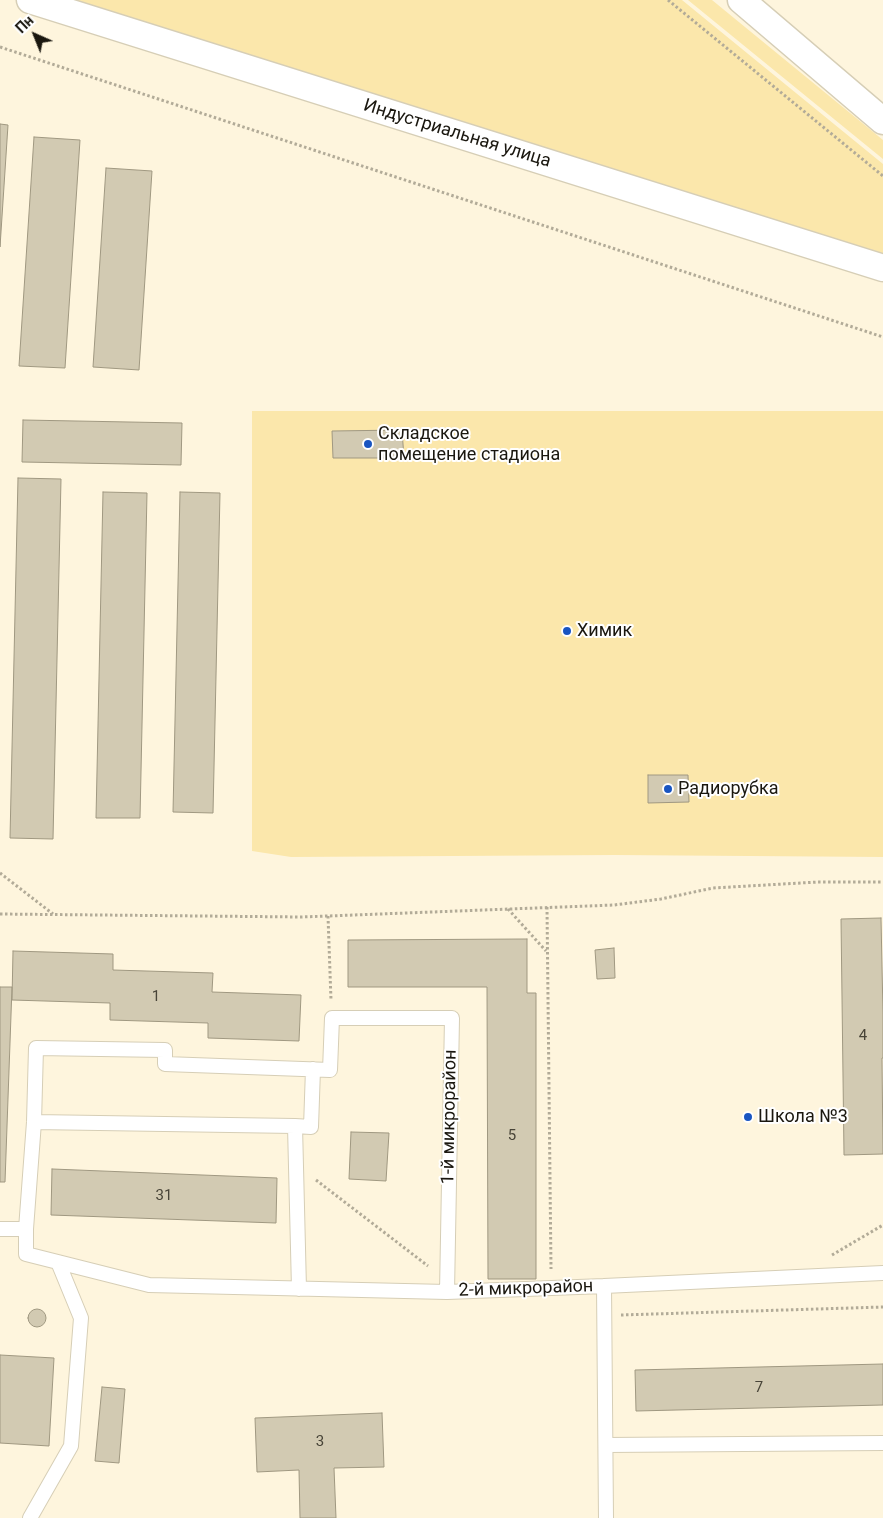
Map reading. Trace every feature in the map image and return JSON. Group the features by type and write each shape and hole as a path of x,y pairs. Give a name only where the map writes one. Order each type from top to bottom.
{"street":[{"name":"Индустриальная улица","path":"30,0 883,268"},
{"path":"741,0 883,121"}],"lane":[{"path":"332,1018 330,1070 165,1064 165,1050 36,1048 34,1122 26,1229 26,1254 149,1286 299,1289 447,1287"},
{"name":"1-й микрорайон","path":"332,1018 452,1018 447,1287"},
{"path":"34,1122 311,1127 312,1069"},
{"path":"295,1126 299,1289"},
{"path":"0,1228 26,1229"},
{"path":"30,1518 71,1446 80,1318 58,1262"},
{"name":"2-й микрорайон","path":"447,1287 551,1288 883,1273"},
{"path":"604,1286 606,1518"},
{"path":"606,1445 883,1443"}],"path":[{"path":"668,0 883,176"},
{"path":"0,47 883,337"},
{"path":"0,873 53,914"},
{"path":"0,914 328,916 614,905 661,899 713,888 818,882 883,882"},
{"path":"547,908 551,1288"},
{"path":"508,909 547,952"},
{"path":"328,916 332,1018"},
{"path":"296,1164 447,1287"},
{"path":"794,1277 883,1225"},
{"path":"604,1315 883,1307"}],"shaded area":[{"path":"69,0 682,0 883,164 883,261"},
{"path":"688,0 712,0 883,140 883,159"},
{"name":"Химик","path":"252,411 883,411 883,857 614,855 291,857 252,851"}],"building":[{"path":"0,124 8,125 0,247"},
{"path":"34,137 80,140 65,368 19,366"},
{"path":"106,168 152,171 139,370 93,367"},
{"path":"23,420 182,423 181,465 22,462"},
{"name":"Складское помещение стадиона","path":"402,430 404,458 333,458 332,431"},
{"path":"18,478 61,479 53,839 10,838"},
{"path":"103,492 147,493 140,818 96,818"},
{"path":"180,492 220,493 213,813 173,812"},
{"name":"Радиорубка","path":"648,775 688,775 689,802 648,803"},
{"path":"881,918 883,1154 844,1155 841,919"},
{"path":"527,939 527,993 536,993 536,1279 488,1279 487,987 348,987 348,940"},
{"path":"614,948 615,978 597,979 595,950"},
{"path":"13,951 113,954 113,970 213,973 212,992 301,995 299,1041 208,1038 208,1023 110,1020 110,1003 12,1000"},
{"path":"0,987 12,987 5,1182 0,1182"},
{"path":"351,1132 389,1133 386,1181 349,1179"},
{"path":"52,1169 277,1178 276,1223 51,1215"},
{"path":"37,1309 43,1312 46,1318 43,1324 37,1327 31,1324 28,1318 31,1312"},
{"path":"0,1355 54,1358 49,1446 0,1443"},
{"path":"883,1364 883,1405 636,1411 635,1370"},
{"path":"102,1387 125,1389 119,1463 95,1461"},
{"path":"382,1413 384,1467 334,1468 336,1518 300,1518 299,1470 257,1472 255,1418"}],"place":[{"name":"Складское помещение стадиона","path":"368,444"},
{"name":"Химик","path":"567,631"},
{"name":"Радиорубка","path":"668,789"},
{"name":"Школа №3","path":"748,1117"}]}
